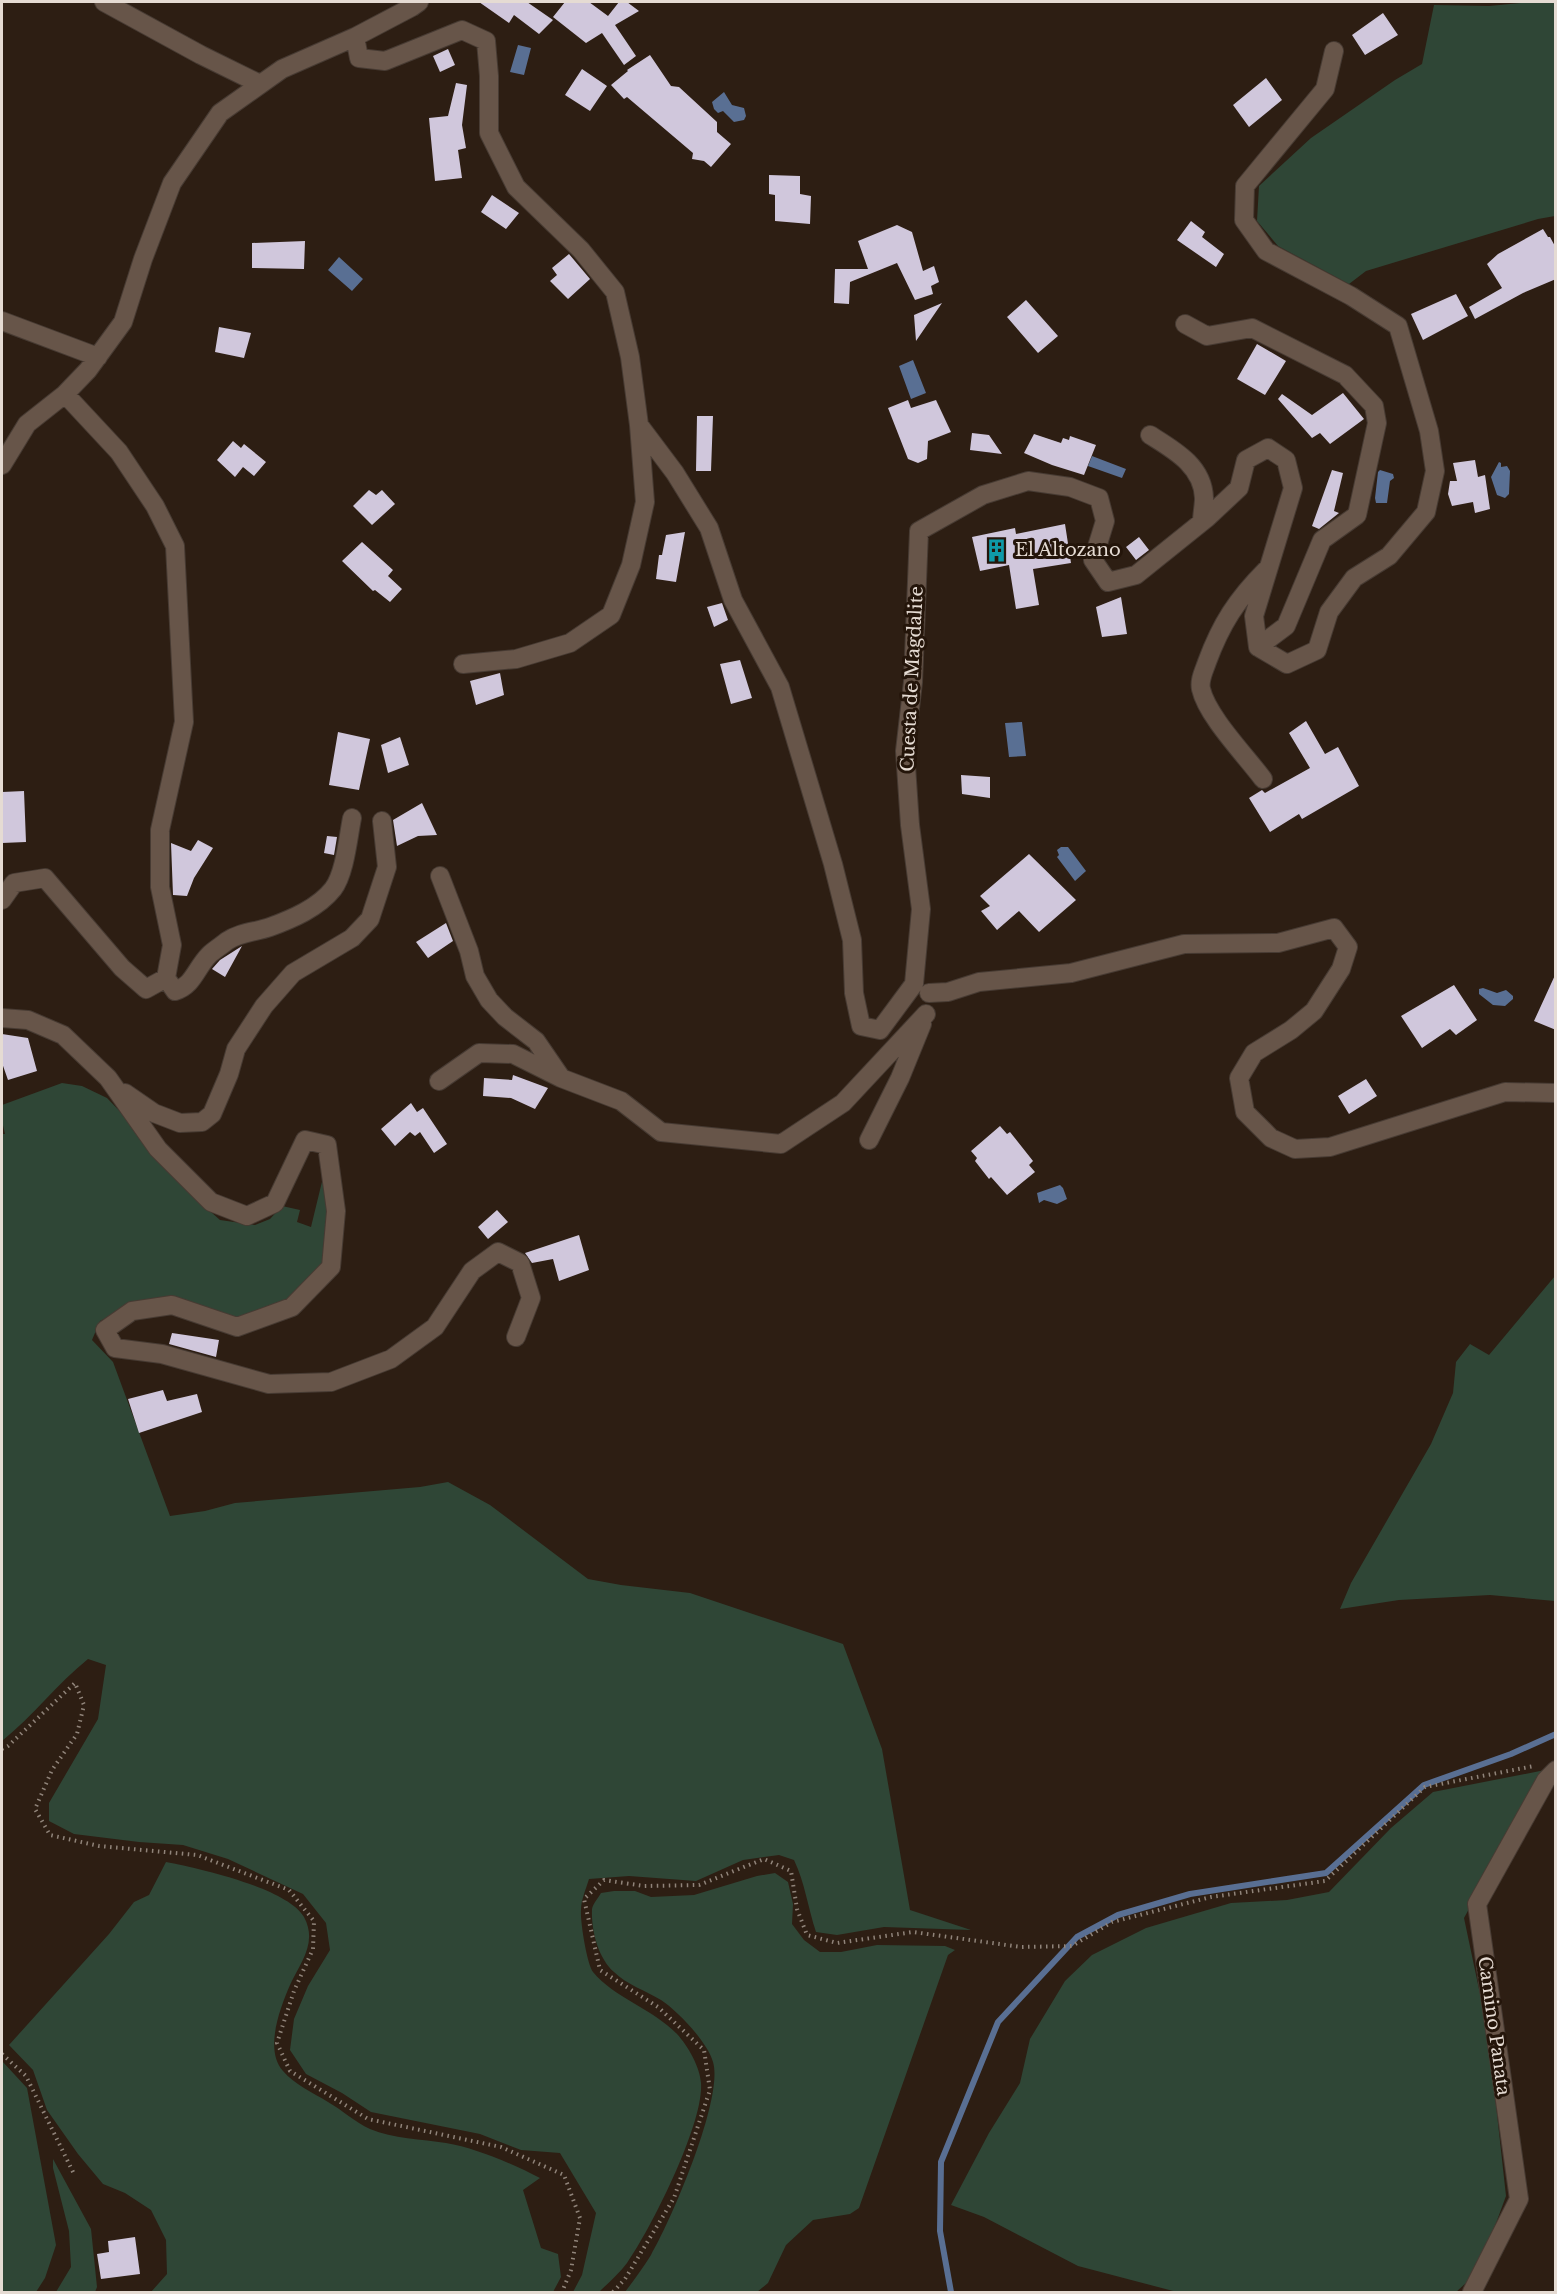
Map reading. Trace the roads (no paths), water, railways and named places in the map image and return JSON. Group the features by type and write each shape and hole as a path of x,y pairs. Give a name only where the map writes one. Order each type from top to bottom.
{"street":[{"path":"104,2 201,55 261,84"},
{"path":"2,465 27,424 65,394 98,357 123,322 143,259 172,183 220,113 282,69 356,37 419,2"},
{"path":"356,37 359,58 385,61 462,30 486,41 489,76 489,133 516,187 581,250 615,292 630,357 639,425 645,502 631,565 611,615 570,643 516,659 463,664"},
{"path":"1185,324 1207,336 1252,328 1345,375 1374,406 1377,423 1357,515 1322,540 1286,626 1258,647 1287,664 1317,650 1329,612 1354,578 1389,556 1426,512 1435,471 1429,431 1398,326 1351,296 1266,251 1244,220 1245,186 1326,89 1334,51"},
{"path":"2,321 98,357"},
{"path":"65,394 119,452 155,506 175,546 184,722 160,830 159,887 172,945 166,978 175,991 190,983 208,956 235,935 271,927 307,910 333,889 339,877 352,818"},
{"path":"639,425 675,473 709,528 733,600 780,687 833,864 852,939 854,993 861,1026 880,1030 921,989"},
{"path":"1150,435 1182,454 1197,475 1204,498 1203,522"},
{"name":"Cuesta de Magdalite","path":"921,989 921,909 910,825 905,751 913,682 919,531 983,495 1028,481 1070,487 1099,498 1105,521 1092,560 1108,582 1136,575 1203,522 1239,488 1246,460 1268,448 1286,460 1293,488 1254,616 1258,647"},
{"path":"1263,779 1214,714 1200,687 1221,627 1232,609 1269,567"},
{"path":"2,1018 28,1020 63,1035 108,1078 139,1104 154,1113 180,1123 201,1122 213,1114 229,1074 236,1048 264,1006 293,973 352,938 370,919 387,867 382,821"},
{"path":"440,876 469,951 475,976 489,1000 505,1017 536,1041 561,1078"},
{"path":"2,900 14,883 45,878 122,968 146,989 166,978"},
{"path":"921,989 948,992 979,982 1071,973 1184,944 1278,943 1334,928 1348,947 1341,969 1314,1011 1291,1030 1254,1053 1239,1078 1245,1112 1271,1138 1295,1149 1330,1147 1505,1092 1556,1093"},
{"path":"869,1140 900,1078 926,1014 921,989"},
{"path":"439,1081 479,1053 513,1054 561,1078 621,1101 661,1132 781,1144 843,1103 926,1014"},
{"path":"108,1078 158,1149 211,1202 247,1216 275,1203 305,1140 327,1145 336,1211 331,1267 292,1307 237,1327 172,1305 132,1311 105,1330 115,1348 162,1354 269,1384 331,1382 391,1359 435,1327 472,1271 498,1252 520,1263 531,1298 516,1338"},
{"name":"Camino Panata","path":"1472,2292 1519,2199 1477,1904 1546,1780 1550,1767"}],"water":[{"path":"518,45 531,48 524,75 510,72"},
{"path":"724,92 732,105 744,108 746,116 744,120 734,122 723,111 718,113 714,109 712,102"},
{"path":"339,257 363,279 352,291 328,270"},
{"path":"913,360 926,393 911,399 899,366"},
{"path":"1092,456 1126,469 1122,478 1088,466"},
{"path":"1499,462 1501,467 1507,466 1510,471 1509,494 1505,498 1497,495 1491,477"},
{"path":"1380,470 1393,474 1394,478 1390,481 1387,503 1376,503"},
{"path":"1022,722 1026,756 1009,757 1005,723"},
{"path":"1061,847 1068,847 1086,871 1075,881 1057,857 1059,855 1057,850"},
{"path":"1483,988 1497,993 1506,990 1513,996 1513,999 1505,1006 1493,1005 1479,994 1479,989"},
{"path":"1060,1185 1067,1199 1057,1204 1044,1200 1039,1203 1037,1193"}],"waterway":[{"path":"951,2292 940,2231 941,2162 998,2022 1077,1937 1118,1915 1190,1894 1326,1873 1424,1785 1511,1754 1556,1734"}],"place":[{"name":"El Altozano","path":"997,550"}]}
